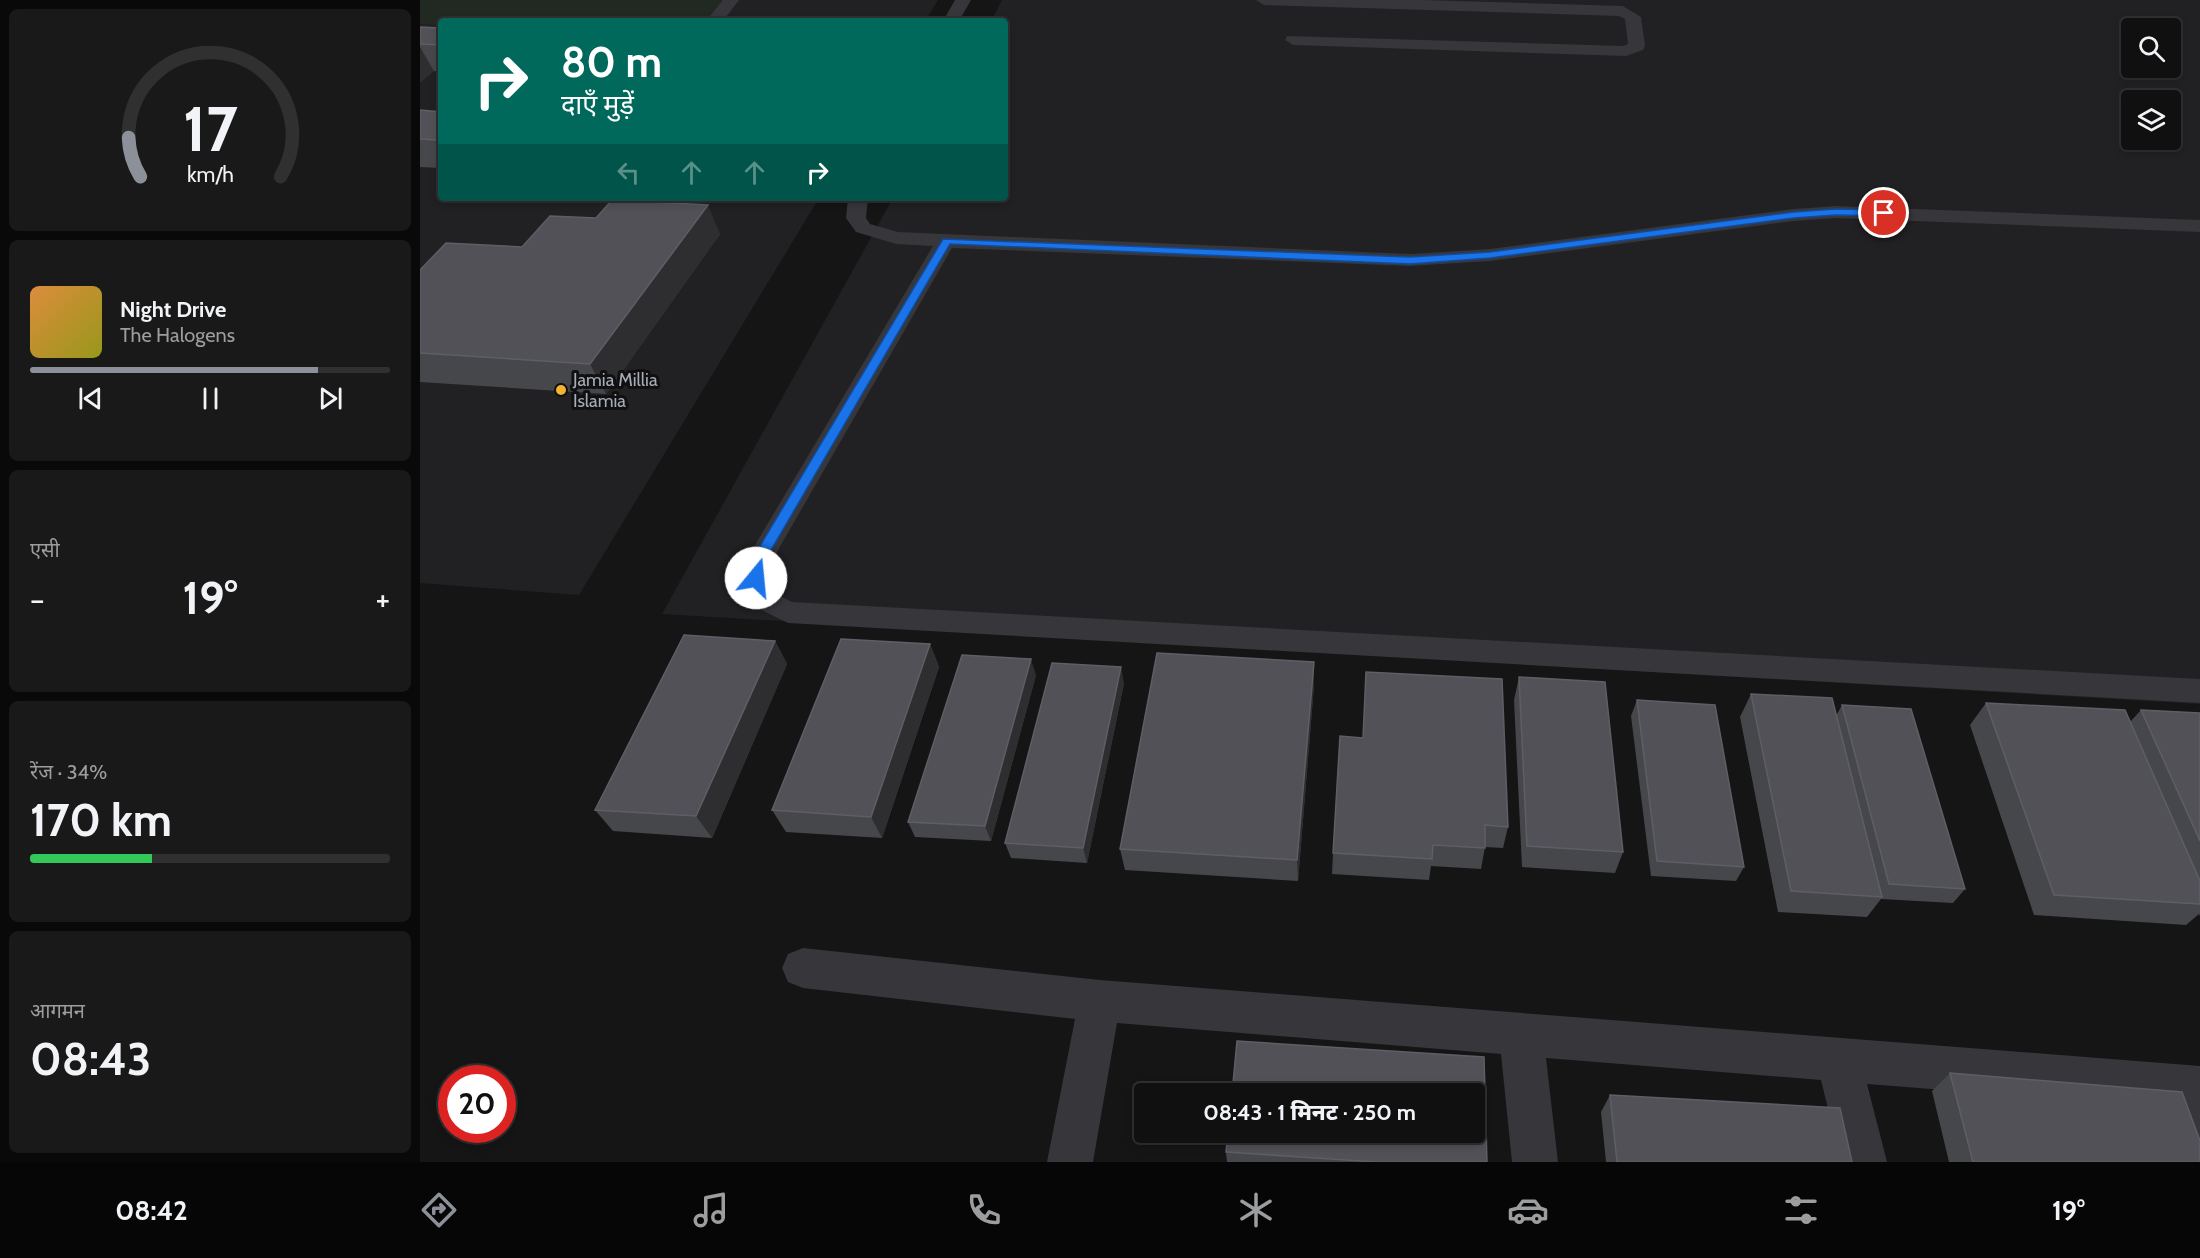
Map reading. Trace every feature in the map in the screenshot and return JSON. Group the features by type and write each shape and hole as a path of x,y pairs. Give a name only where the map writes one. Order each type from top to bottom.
{"street":[{"path":"803,968 1100,1001 2188,1087 2200,1139"},
{"path":"1070,1162 1100,1001"},
{"path":"1521,1034 1535,1162"},
{"path":"1838,1058 1864,1162"}],"lane":[{"path":"716,18 731,0"},
{"path":"953,18 963,0"},
{"path":"1264,0 1623,10 1634,17 1638,41 1637,46 1626,51 1293,40"},
{"path":"858,201 856,218 863,228 896,238 1410,260 1490,255 1794,215 1836,212 2200,226"},
{"path":"946,241 765,550 756,578 763,599 788,612 2200,691"}],"shaded area":[{"name":"Jamia Millia Islamia","path":"420,0 938,0 927,18 438,18 438,201 817,201 579,595 420,583"},
{"path":"420,0 724,0 709,18 438,18 438,25 420,24"},
{"path":"1002,0 2200,0 2200,704 662,614 891,201 1008,201 1008,18 993,18"}],"building":[{"path":"420,27 438,28 438,45 420,44"},
{"path":"420,110 438,112 438,138 436,140 420,139"},
{"path":"611,201 708,205 590,364 420,353 420,270 446,243 522,247 550,216 596,218"},
{"path":"684,635 775,641 696,816 595,810"},
{"path":"841,639 930,644 871,817 772,810"},
{"path":"1157,653 1314,662 1297,860 1120,849"},
{"path":"962,655 1031,659 985,826 908,822"},
{"path":"1052,663 1121,667 1083,848 1005,843"},
{"path":"1366,672 1502,679 1508,827 1485,825 1485,848 1433,845 1432,859 1333,853 1340,736 1363,738"},
{"path":"1519,677 1605,682 1623,852 1527,846"},
{"path":"1751,694 1832,698 1882,897 1791,891"},
{"path":"1637,700 1715,705 1744,867 1657,861"},
{"path":"1986,703 2125,710 2200,881 2200,904 2054,895"},
{"path":"1842,705 1911,709 1965,889 1889,884"},
{"path":"2141,710 2200,713 2200,841"},
{"path":"1237,1041 1484,1057 1485,1083 1233,1083"},
{"path":"1950,1073 2182,1092 2200,1141 2200,1162 1973,1162"},
{"path":"1485,1092 1487,1162 1376,1162 1226,1152 1227,1143 1485,1143"},
{"path":"1610,1095 1840,1108 1852,1162 1617,1162"}],"place":[{"name":"Jamia Millia Islamia","path":"561,390"}],"route":[{"path":"756,578 765,550 946,241 1410,260 1454,259 1794,215 1836,212 1884,213"}]}
